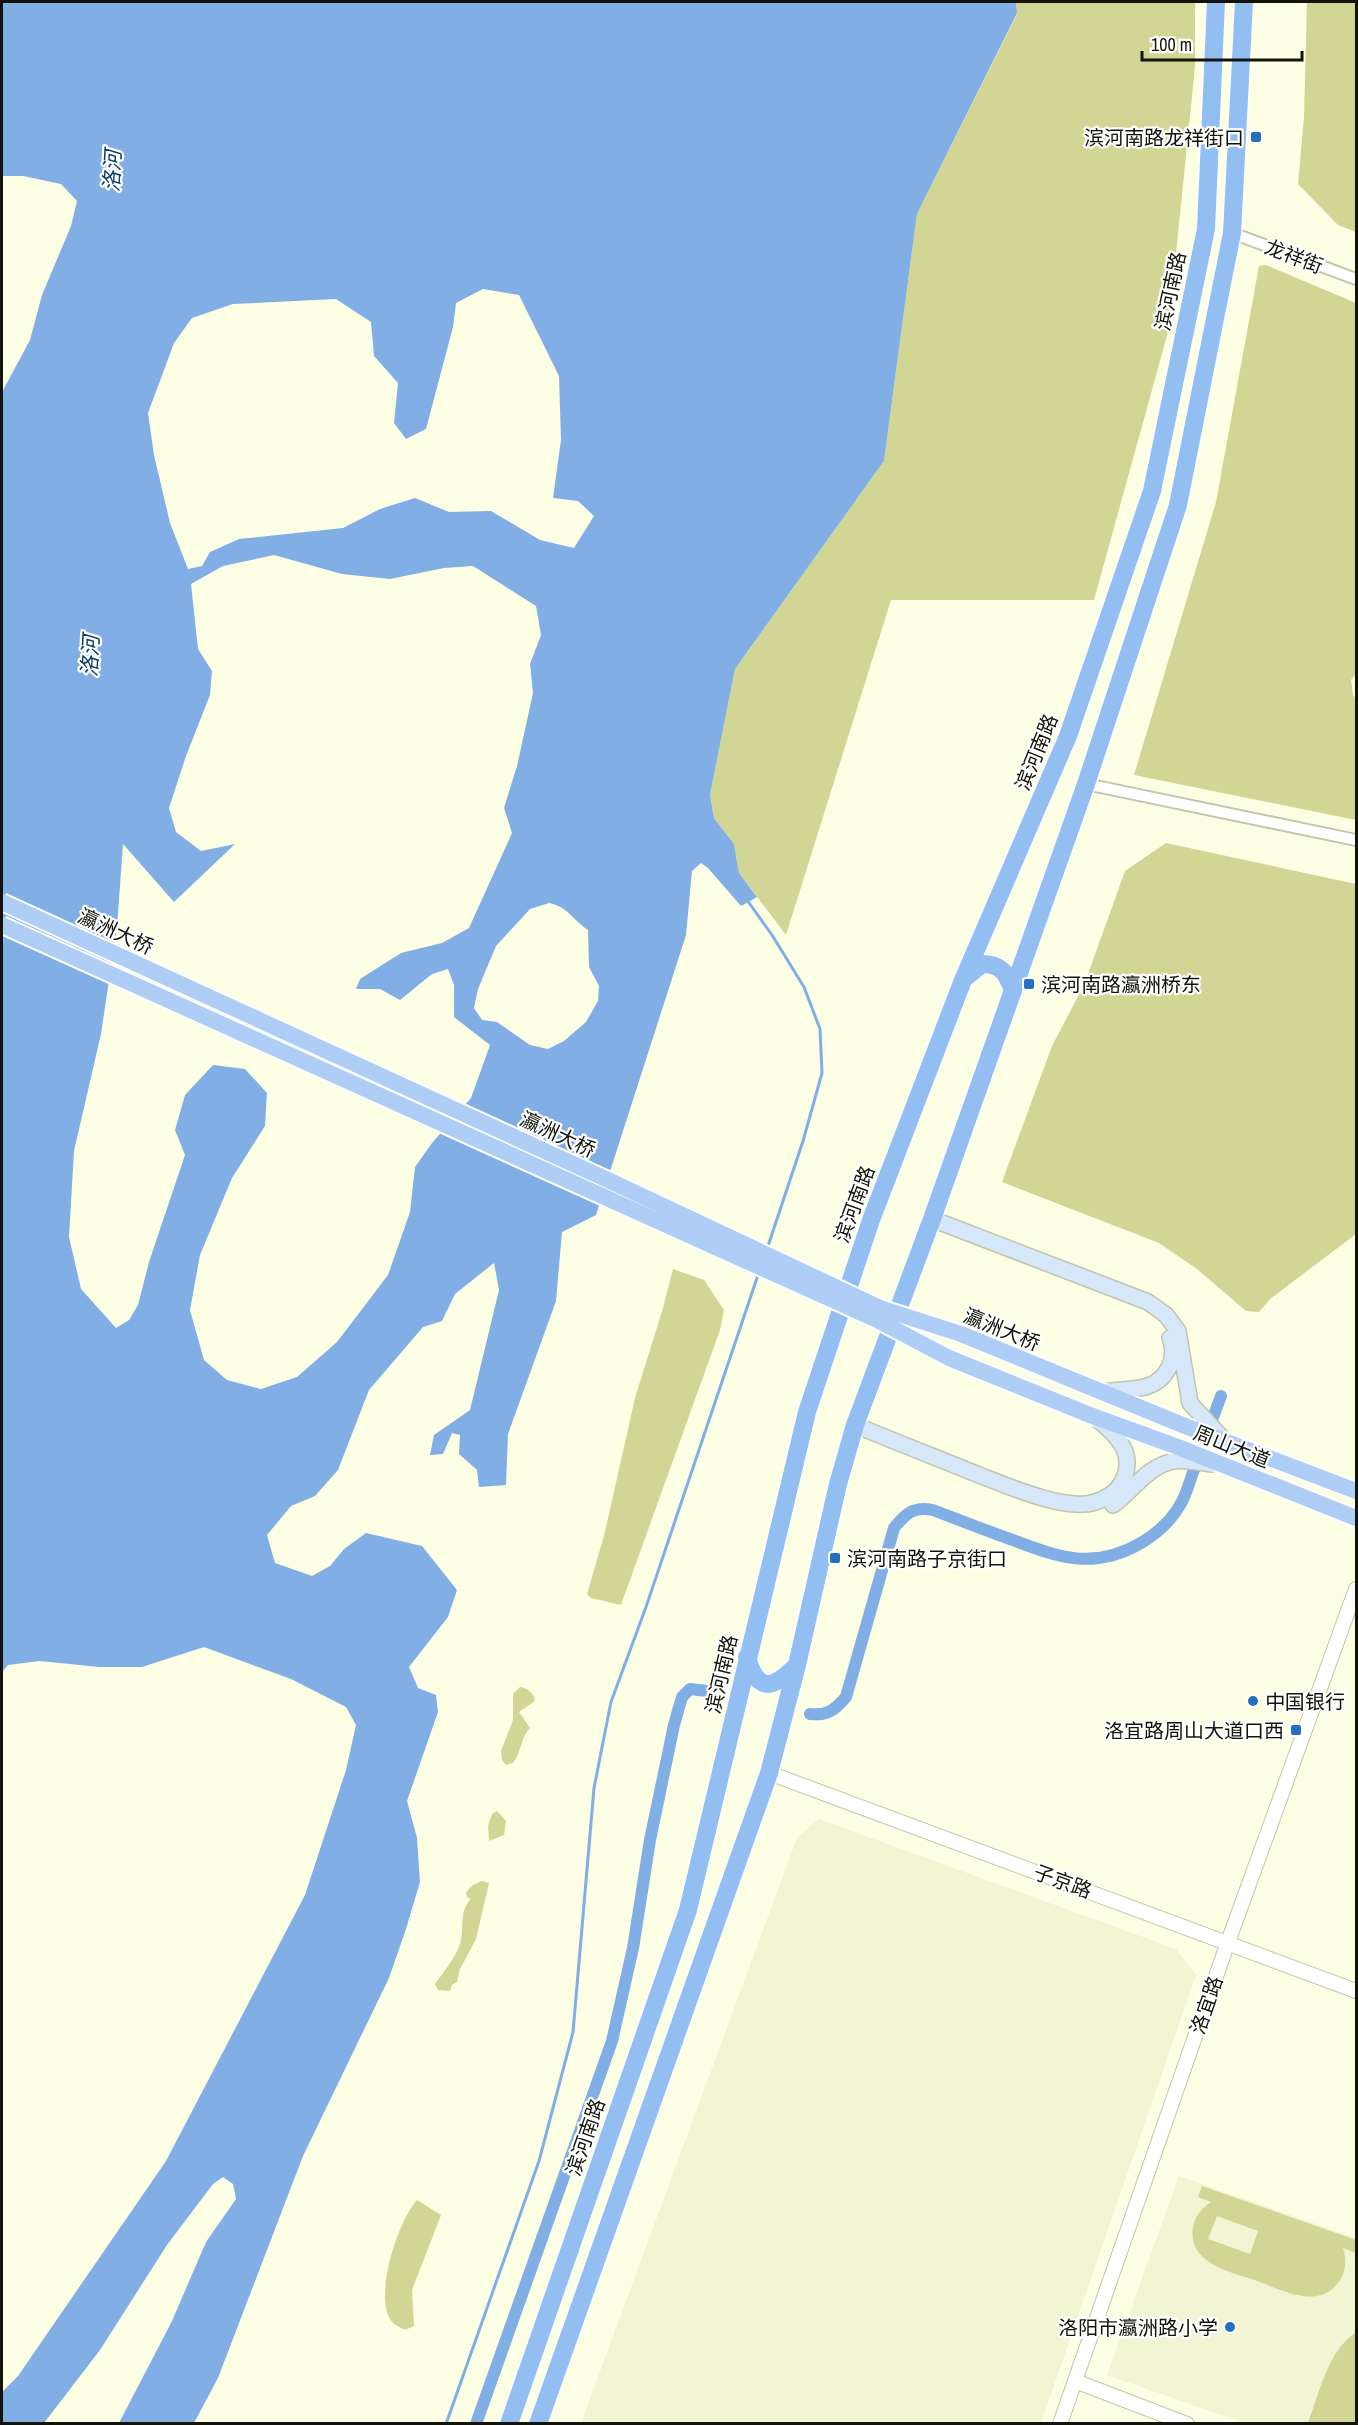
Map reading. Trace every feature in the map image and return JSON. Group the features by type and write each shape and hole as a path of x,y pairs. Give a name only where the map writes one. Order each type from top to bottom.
{"highway":[{"name":"滨河南路","path":"509,2424 688,1910 807,1412 871,1220 963,980 1068,736 1152,491 1206,229 1216,2"},
{"path":"538,2424 769,1773 797,1665 838,1484 855,1425 932,1219 1086,784 1178,505 1233,232 1244,2"},
{"path":"963,980 982,964 994,964 1002,969 1012,991"},
{"path":"747,1657 752,1672 760,1682 768,1686 778,1683 797,1665"}],"main road":[{"name":"瀛洲大桥","path":"2,902 608,1180 880,1308 960,1334 1102,1392"},
{"name":"瀛洲大桥","path":"2,925 877,1320 949,1359 1090,1415"},
{"path":"932,1219 1148,1302 1166,1315 1178,1331 1190,1402 1226,1442"},
{"path":"1102,1392 1147,1387 1161,1378 1169,1368 1174,1354 1172,1341 1164,1326 1120,1292"},
{"name":"周山大道","path":"1102,1392 1356,1491"},
{"path":"855,1425 1018,1490 1073,1504 1095,1503 1114,1493 1122,1481 1127,1464 1124,1449 1112,1432 1090,1415"},
{"name":"周山大道","path":"1090,1415 1178,1447 1356,1518"},
{"path":"1018,1490 1038,1502 1064,1511 1092,1512 1107,1509 1116,1503 1158,1466 1176,1460 1219,1464"}],"street":[{"name":"龙祥街","path":"1233,232 1356,279"},
{"path":"1086,784 1356,840"},
{"name":"洛宜路","path":"1060,2424 1078,2382 1356,1589"},
{"name":"洛宜路","path":"1232,1943 1356,1615"},
{"name":"子京路","path":"769,1773 1232,1943 1356,1991"},
{"path":"1078,2382 1187,2424"},
{"name":"洛宜路","path":"1068,2424 1078,2382"}],"shaded area":[{"path":"819,1819 1176,1949 1196,1975 1041,2423 581,2423 797,1838"},
{"name":"洛阳市瀛洲路小学","path":"1179,2176 1356,2238 1356,2423 1244,2423 1107,2375"}],"green space":[{"path":"1016,2 1195,2 1195,67 1168,332 1094,600 891,600 786,935 739,873 734,844 714,818 710,795 735,669 884,461 917,214 1017,14"},
{"path":"1307,2 1356,2 1356,232 1338,225 1298,184 1304,117"},
{"path":"1266,265 1356,303 1356,674 1351,680 1353,695 1356,699 1356,820 1134,775 1216,502 1259,266"},
{"path":"1166,843 1356,884 1356,1234 1270,1299 1259,1312 1246,1311 1197,1269 1159,1243 1002,1182 1052,1046 1084,985 1125,871"},
{"path":"673,1269 704,1280 724,1310 720,1330 621,1605 591,1598 587,1594 604,1536 635,1398"},
{"path":"520,1687 530,1691 535,1701 519,1712 530,1728 524,1736 516,1759 513,1763 506,1765 502,1760 501,1751 513,1720 513,1694"},
{"path":"497,1811 506,1821 504,1835 489,1841 488,1826 492,1814"},
{"path":"482,1881 489,1883 476,1939 460,1969 457,1982 452,1985 450,1991 438,1990 435,1984 460,1944 464,1909 471,1899 467,1897 466,1892 473,1885"},
{"path":"1202,2186 1356,2240 1356,2253 1343,2248 1344,2271 1341,2279 1330,2291 1310,2297 1288,2293 1224,2270 1204,2258 1197,2250 1193,2240 1193,2227 1199,2213 1211,2202 1198,2197","holes":["1217,2216 1258,2231 1250,2254 1208,2239"]},
{"path":"417,2200 441,2215 412,2290 414,2326 405,2330 389,2318 385,2303 385,2289 391,2255 397,2238"},
{"path":"1356,2332 1356,2423 1308,2423 1331,2361 1346,2340"}],"water":[{"name":"洛河","path":"2,2 1016,2 1017,13 917,214 884,461 735,669 710,795 714,818 734,844 739,873 757,897 741,906 701,863 692,871 686,935 596,1215 562,1232 556,1301 508,1434 506,1485 479,1487 477,1470 459,1454 460,1435 452,1433 443,1454 430,1455 434,1435 470,1410 499,1290 494,1263 455,1294 442,1321 423,1327 369,1390 338,1470 315,1496 291,1506 267,1535 275,1563 312,1576 330,1566 344,1549 366,1533 422,1546 457,1590 448,1617 409,1667 418,1688 436,1695 438,1712 407,1801 417,1838 420,1882 406,1929 389,1978 303,2156 218,2378 194,2423 119,2423 172,2321 206,2242 236,2199 233,2184 223,2177 213,2184 167,2245 100,2350 44,2423 2,2423 2,2392 18,2376 166,2161 305,1895 346,1770 356,1725 346,1707 291,1679 204,1647 142,1667 99,1667 40,1661 8,1665 2,1672 2,392 30,340 42,295 71,226 77,201 61,184 23,176 2,176","holes":["483,289 519,295 559,376 561,440 553,498 578,501 594,516 574,548 540,540 491,511 449,512 415,498 380,509 343,528 239,539 210,552 202,566 188,569 170,523 154,455 148,413 174,343 192,318 233,304 336,299 371,322 374,356 398,383 394,423 406,439 426,429 453,327 456,303","274,555 342,574 390,579 444,568 473,566 536,606 541,635 530,664 533,693 517,766 504,808 512,833 469,928 442,943 401,953 360,979 356,989 380,989 400,1000 432,974 448,969 454,985 454,1017 490,1045 471,1098 432,1143 415,1167 410,1212 388,1275 337,1342 297,1377 261,1389 227,1380 204,1360 190,1310 200,1255 232,1178 265,1126 267,1093 245,1069 213,1065 185,1095 175,1130 185,1155 149,1262 138,1305 129,1320 116,1328 81,1289 69,1237 74,1151 101,1034 117,927 123,844 174,902 235,844 201,851 176,832 169,808 210,695 212,671 198,649 191,584 223,566","549,903 555,905 565,910 588,930 589,967 599,986 598,1001 586,1022 564,1041 548,1049 530,1045 497,1022 482,1020 474,1008 478,989 496,946 530,909"]}],"waterway":[{"path":"747,900 804,987 820,1029 822,1073 803,1141 767,1249"},
{"path":"446,2424 539,2161 573,2032 594,1788 611,1702 646,1607 759,1272"},
{"path":"1212,1420 1221,1396"},
{"path":"810,1714 830,1711 846,1697 894,1528 911,1512 921,1509 933,1510 1060,1556 1091,1559 1107,1557 1124,1552 1141,1543 1168,1522 1187,1491 1195,1467"},
{"path":"476,2424 612,2041 633,1948 650,1840 682,1697 690,1689 707,1691"}],"place":[{"name":"滨河南路龙祥街口","path":"1256,137"},
{"name":"滨河南路瀛洲桥东","path":"1029,984"},
{"name":"滨河南路子京街口","path":"835,1558"},
{"name":"中国银行","path":"1253,1701"},
{"name":"洛宜路周山大道口西","path":"1296,1730"},
{"name":"洛阳市瀛洲路小学","path":"1230,2327"}]}
